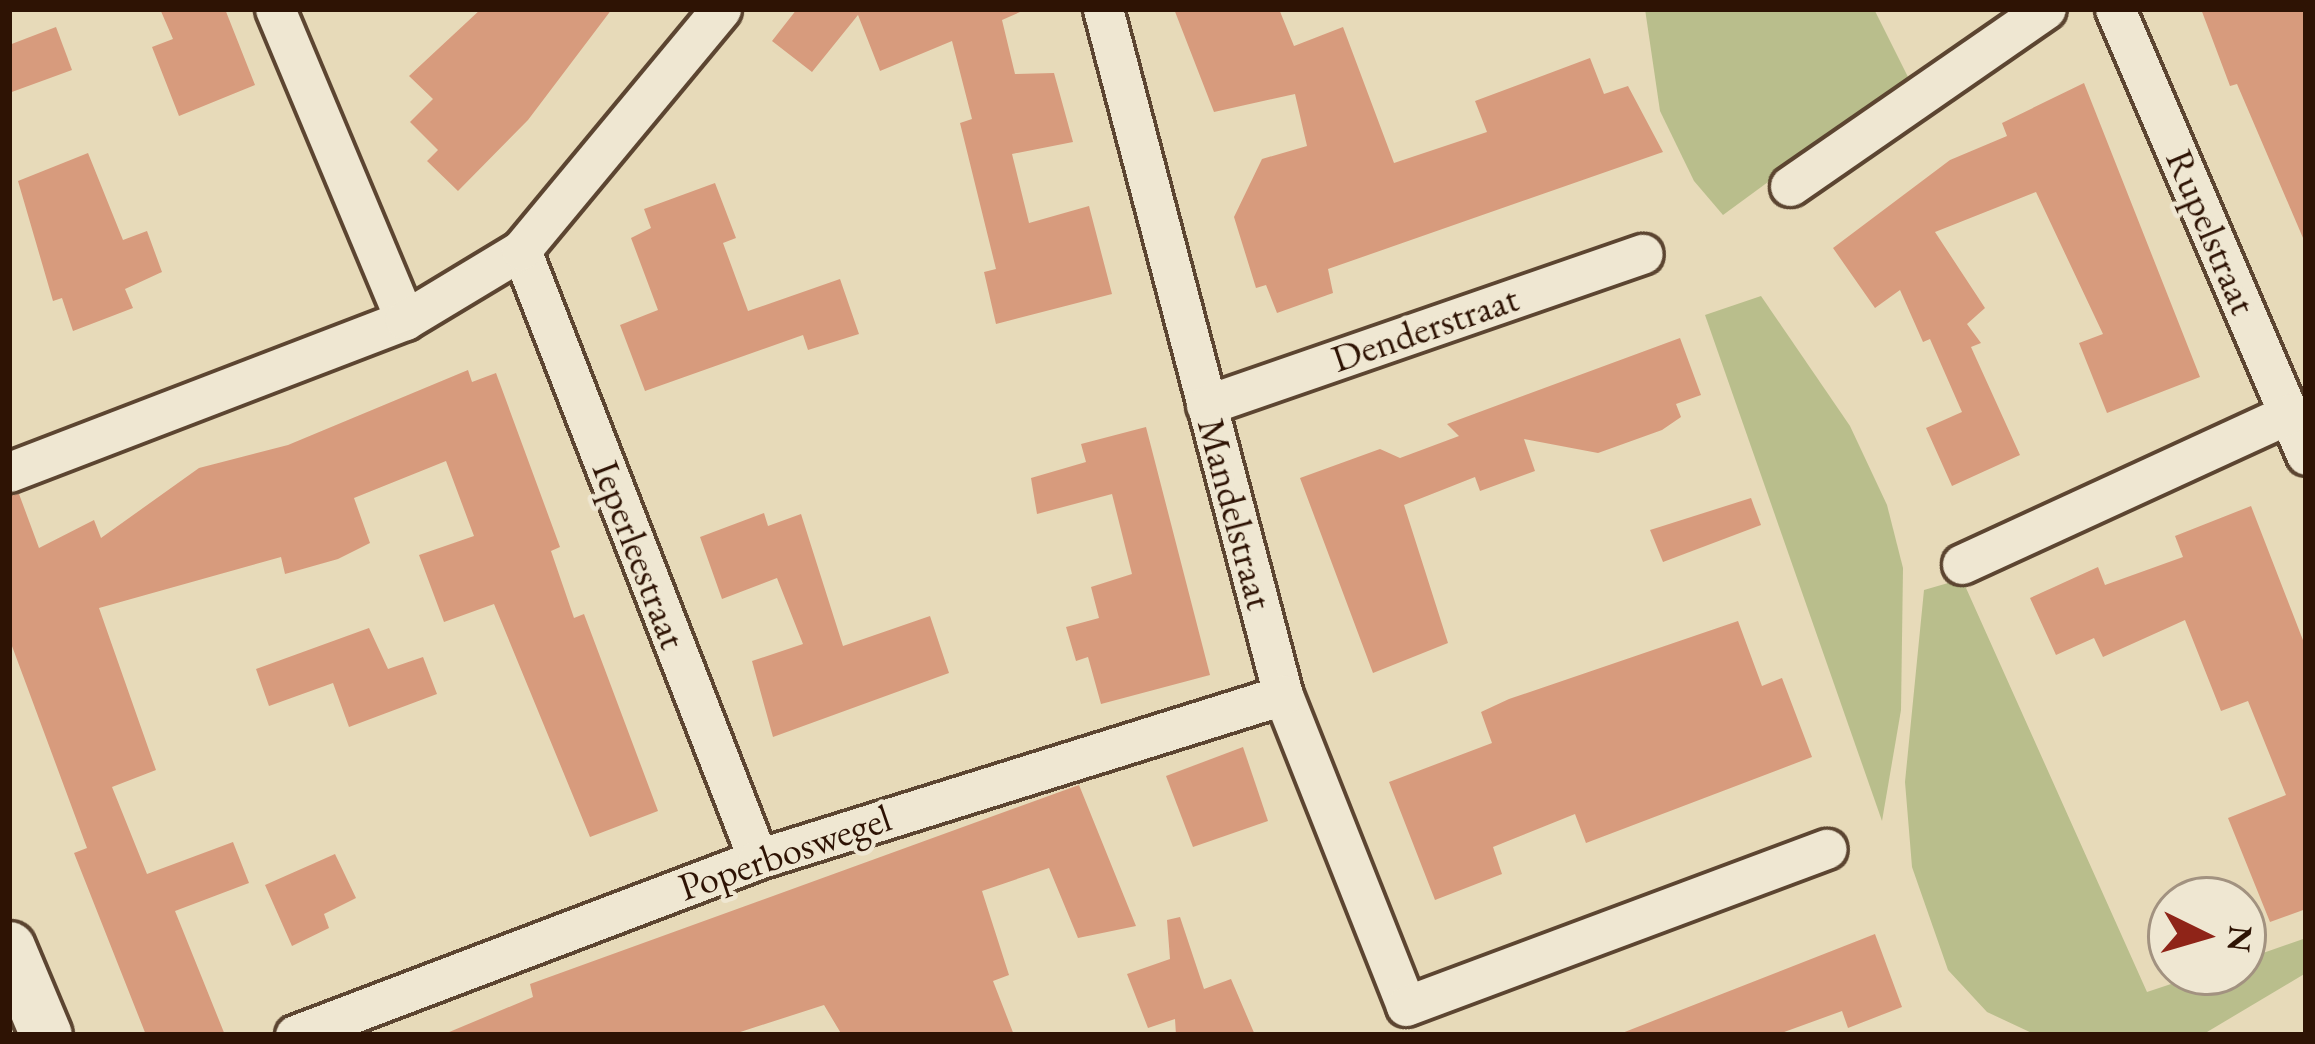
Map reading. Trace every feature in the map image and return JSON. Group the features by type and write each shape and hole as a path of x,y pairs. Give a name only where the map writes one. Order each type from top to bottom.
{"street":[{"path":"275,9 405,320"},
{"path":"9,472 405,320 521,250 721,9"},
{"name":"Mandelstraat","path":"1103,9 1283,694 1406,1006 1827,849"},
{"path":"1790,186 2046,9"},
{"name":"Rupelstraat","path":"2116,9 2306,454"},
{"name":"Ieperleestraat","path":"521,250 758,860"},
{"name":"Denderstraat","path":"1206,405 1643,254"},
{"path":"1962,564 2290,413"},
{"name":"Poperboswegel","path":"296,1035 758,860 1283,694"},
{"path":"9,947 46,1035"}],"green space":[{"path":"1645,9 1874,9 1909,79 1723,215 1694,181 1660,111"},
{"path":"1761,296 1850,426 1887,505 1903,568 1901,710 1882,821 1705,315"},
{"path":"1962,579 2147,996 2267,996 2267,952 2306,938 2306,973 2202,1035 2036,1035 1987,1012 1948,970 1912,867 1905,782 1924,590"}],"building":[{"path":"160,9 225,9 255,85 179,116 152,47 173,39"},
{"path":"481,9 612,9 528,120 458,191 427,161 438,150 410,122 433,99 409,76"},
{"path":"797,9 1027,9 1002,20 1015,74 1054,73 1073,142 1012,154 1029,223 1089,206 1112,294 996,324 984,272 996,269 960,123 972,119 952,41 880,71 858,15 812,72 772,41"},
{"path":"1174,9 1279,9 1294,46 1343,27 1394,163 1487,132 1475,101 1590,58 1604,94 1628,86 1663,152 1328,269 1333,293 1277,313 1266,285 1256,288 1234,217 1262,159 1307,146 1295,94 1214,112"},
{"path":"2201,9 2306,9 2306,245 2237,84 2230,86"},
{"path":"56,27 72,70 9,93 9,45"},
{"path":"2084,83 2200,377 2107,413 2079,343 2103,334 2036,192 1935,232 1985,308 1967,324 1981,343 1971,347 2020,455 1952,486 1926,428 1962,412 1930,339 1923,342 1900,290 1875,308 1833,248 1950,160 2007,136 2002,123"},
{"path":"88,153 123,240 147,231 162,272 125,289 133,308 73,331 62,298 53,301 18,181"},
{"path":"715,183 736,238 723,243 748,311 840,279 859,334 808,350 803,335 645,391 620,325 658,310 631,238 651,228 644,209"},
{"path":"1680,338 1701,395 1676,404 1681,417 1662,430 1598,453 1524,439 1535,471 1480,491 1475,477 1404,505 1448,643 1373,673 1300,478 1380,449 1400,458 1459,436 1447,424"},
{"path":"468,370 472,382 496,373 560,547 551,551 574,618 584,614 658,811 590,837 494,604 444,622 419,555 474,536 446,461 354,498 370,543 338,559 285,574 281,557 99,608 156,770 112,787 147,874 233,842 249,883 175,911 225,1035 146,1035 74,853 87,848 9,638 9,495 19,494 39,548 94,520 101,538 199,468 288,445"},
{"path":"1146,427 1210,675 1101,704 1088,657 1076,661 1066,627 1099,618 1091,587 1132,574 1112,494 1037,514 1031,478 1086,462 1081,444"},
{"path":"1751,498 1761,525 1663,562 1650,530"},
{"path":"2251,506 2306,648 2306,909 2270,922 2267,876 2251,876 2228,818 2286,795 2248,701 2221,711 2185,620 2103,657 2094,638 2056,655 2030,598 2098,567 2105,585 2183,557 2175,536"},
{"path":"764,513 768,526 801,514 843,646 930,616 949,673 773,737 752,661 803,644 777,578 722,599 700,537"},
{"path":"1738,621 1762,686 1782,678 1812,757 1586,843 1575,814 1493,847 1502,874 1435,900 1389,782 1492,743 1481,712 1509,699"},
{"path":"369,628 388,669 423,657 437,694 349,727 333,683 269,706 256,669"},
{"path":"1243,747 1268,821 1193,847 1166,776"},
{"path":"1079,785 1136,926 1078,938 1049,868 982,891 1009,975 993,981 1014,1035 842,1035 824,1005 731,1035 442,1035 533,997 530,984"},
{"path":"335,854 356,898 324,914 329,928 292,946 265,885"},
{"path":"1180,917 1204,989 1231,979 1255,1035 1176,1035 1175,1019 1148,1028 1127,974 1170,959 1167,920"},
{"path":"1875,934 1902,1007 1848,1028 1842,1011 1776,1035 1617,1035"}]}
